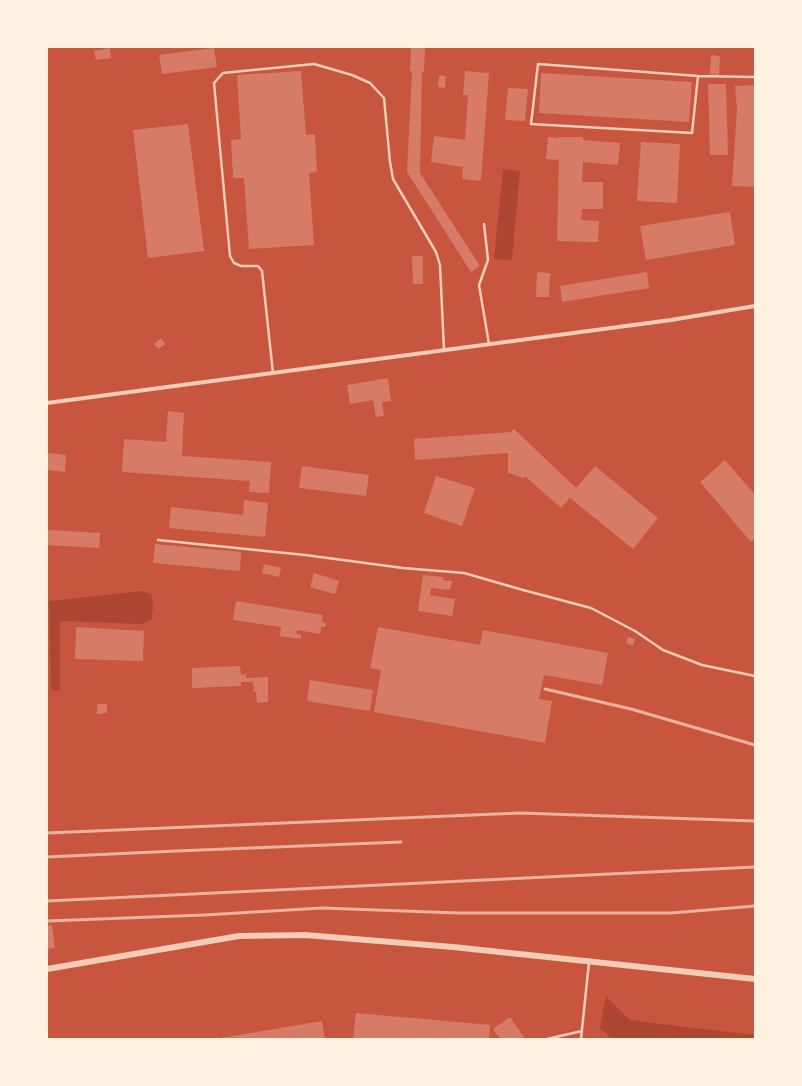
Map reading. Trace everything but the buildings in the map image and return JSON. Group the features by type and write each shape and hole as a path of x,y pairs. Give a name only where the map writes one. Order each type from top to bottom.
{"street":[{"path":"47,403 671,320 755,306"},
{"path":"47,969 239,936 305,935 445,946 589,960 755,979"}],"lane":[{"path":"273,373 262,271 258,266 241,266 234,263 230,256 214,83 223,73 314,64 352,75 370,83 384,98 393,179 436,252 440,265 444,350"},
{"path":"698,76 692,133 531,124 538,64 698,76 755,77"},
{"path":"484,224 488,260 479,285 489,344"},
{"path":"158,540 305,555 403,568 464,573 592,608 635,631 663,650 702,665 755,676"},
{"path":"581,1039 589,960"},
{"path":"547,1039 582,1031"}],"shaded area":[{"path":"503,169 520,171 512,260 494,259"},
{"path":"143,591 151,594 153,603 152,619 142,624 60,621 60,691 51,690 49,601"},
{"path":"606,996 630,1020 755,1035 755,1039 612,1039 600,1028"}],"railway":[{"path":"545,689 631,709 755,745"},
{"path":"47,833 520,813 755,821"},
{"path":"47,857 401,842"},
{"path":"47,901 755,867"},
{"path":"47,921 204,915 322,908 458,913 671,913 755,906"}]}
